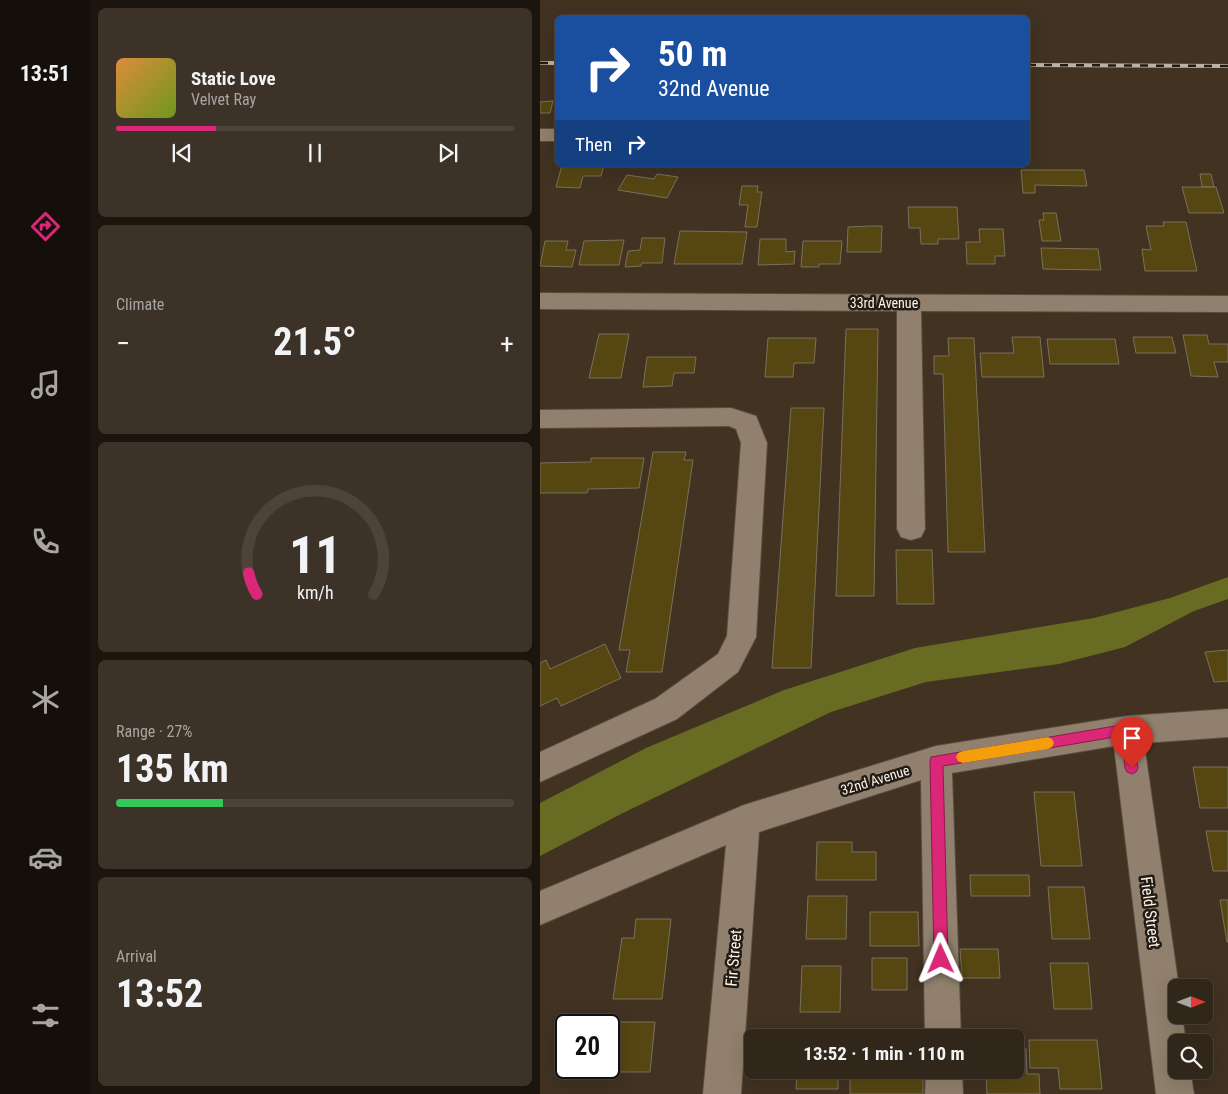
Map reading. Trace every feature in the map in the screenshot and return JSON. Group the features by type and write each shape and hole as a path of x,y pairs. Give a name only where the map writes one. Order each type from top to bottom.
{"street":[{"path":"540,135 555,135"},
{"name":"33rd Avenue","path":"540,301 1228,304"},
{"path":"909,303 911,529"},
{"path":"540,419 731,417 747,423 754,443 741,637 728,663 666,709 540,767"},
{"name":"32nd Avenue","path":"540,908 744,822 936,761 1127,730 1228,723"},
{"name":"Field Street","path":"1127,730 1175,1094"},
{"path":"936,761 943,1029"},
{"name":"Fir Street","path":"722,1094 744,822"},
{"path":"944,1079 944,1094"}],"shaded area":[{"path":"1228,577 1228,599 1194,611 1125,647 1059,664 926,682 831,712 621,814 540,856 540,803 646,748 784,690 915,648 1094,618 1170,598"}],"building":[{"path":"553,101 550,113 540,113 540,102"},
{"path":"561,167 603,167 601,176 583,176 580,188 556,187"},
{"path":"1021,170 1084,170 1087,186 1035,185 1035,193 1023,193"},
{"path":"657,174 678,177 667,198 618,190 627,175 654,179"},
{"path":"1200,174 1211,174 1214,187 1202,187"},
{"path":"742,186 758,186 757,192 762,192 757,227 745,227 748,205 739,205"},
{"path":"1182,187 1216,187 1224,213 1189,213"},
{"path":"908,207 957,207 959,239 938,239 938,244 921,244 920,228 909,228"},
{"path":"1043,213 1056,213 1061,241 1042,241 1039,220 1044,220"},
{"path":"1163,222 1186,222 1197,271 1145,271 1142,249 1151,250 1146,226 1164,226"},
{"path":"882,226 881,252 847,252 848,227"},
{"path":"979,229 1003,229 1005,256 995,256 995,264 967,264 966,242 980,242"},
{"path":"680,231 747,232 742,264 674,264"},
{"path":"642,238 665,238 662,263 642,263 641,266 625,267 628,251 640,250"},
{"path":"760,239 786,239 786,252 795,251 794,264 758,265"},
{"path":"624,240 619,265 579,265 584,241"},
{"path":"545,241 568,241 566,250 576,250 572,267 540,266"},
{"path":"803,241 842,241 840,264 819,264 819,267 801,267"},
{"path":"1041,248 1098,249 1101,270 1043,269"},
{"path":"846,329 878,329 874,596 836,596"},
{"path":"599,334 629,334 621,378 589,378"},
{"path":"1183,335 1207,335 1209,344 1228,344 1228,362 1214,362 1218,377 1191,376"},
{"path":"1012,337 1040,337 1044,377 982,377 980,353 1014,353"},
{"path":"1133,337 1172,337 1176,353 1136,353"},
{"path":"768,338 816,338 814,363 794,363 793,377 765,377"},
{"path":"948,338 974,338 985,552 948,552 943,374 934,374 934,356 949,356"},
{"path":"1047,339 1115,339 1119,364 1050,364"},
{"path":"647,357 696,357 694,373 674,373 672,386 643,387"},
{"path":"791,408 824,408 811,668 772,668"},
{"path":"653,452 686,452 684,460 693,460 662,672 626,672 630,650 619,650"},
{"path":"591,458 644,458 639,488 588,489 587,493 540,493 540,463 591,462"},
{"path":"896,550 932,550 934,604 897,604"},
{"path":"605,644 621,678 561,706 557,698 540,706 540,663 546,660 550,669"},
{"path":"1228,650 1228,681 1214,682 1205,652"},
{"path":"1193,767 1228,767 1228,808 1200,808"},
{"path":"1034,792 1074,792 1082,866 1041,866"},
{"path":"1206,831 1228,831 1228,871 1213,871"},
{"path":"817,842 852,842 852,852 876,852 876,880 816,880"},
{"path":"970,875 1029,875 1030,896 971,896"},
{"path":"1048,887 1084,887 1090,939 1052,939"},
{"path":"808,896 847,896 846,939 806,939"},
{"path":"1220,900 1228,900 1228,942 1227,942"},
{"path":"870,912 918,912 919,946 870,946"},
{"path":"636,919 671,919 662,999 613,999 622,938 634,938"},
{"path":"960,949 998,949 1000,978 962,978"},
{"path":"872,958 907,958 907,990 872,990"},
{"path":"1050,963 1088,963 1092,1009 1054,1009"},
{"path":"802,966 841,966 840,1012 800,1012"},
{"path":"620,1022 655,1022 650,1072 620,1072"},
{"path":"1029,1040 1097,1040 1102,1089 1060,1089 1058,1068 1030,1068"},
{"path":"1024,1049 1026,1049 1027,1074 1039,1074 1040,1094 987,1094 986,1079 1024,1079"},
{"path":"797,1079 838,1079 838,1089 796,1089"},
{"path":"850,1079 923,1079 923,1094 850,1094"}],"railway":[{"path":"540,63 555,63"},
{"path":"1030,65 1228,66"}],"slow traffic":[{"path":"963,757 1048,743"}],"route":[{"path":"941,959 936,761 1127,730 1132,768"}]}
